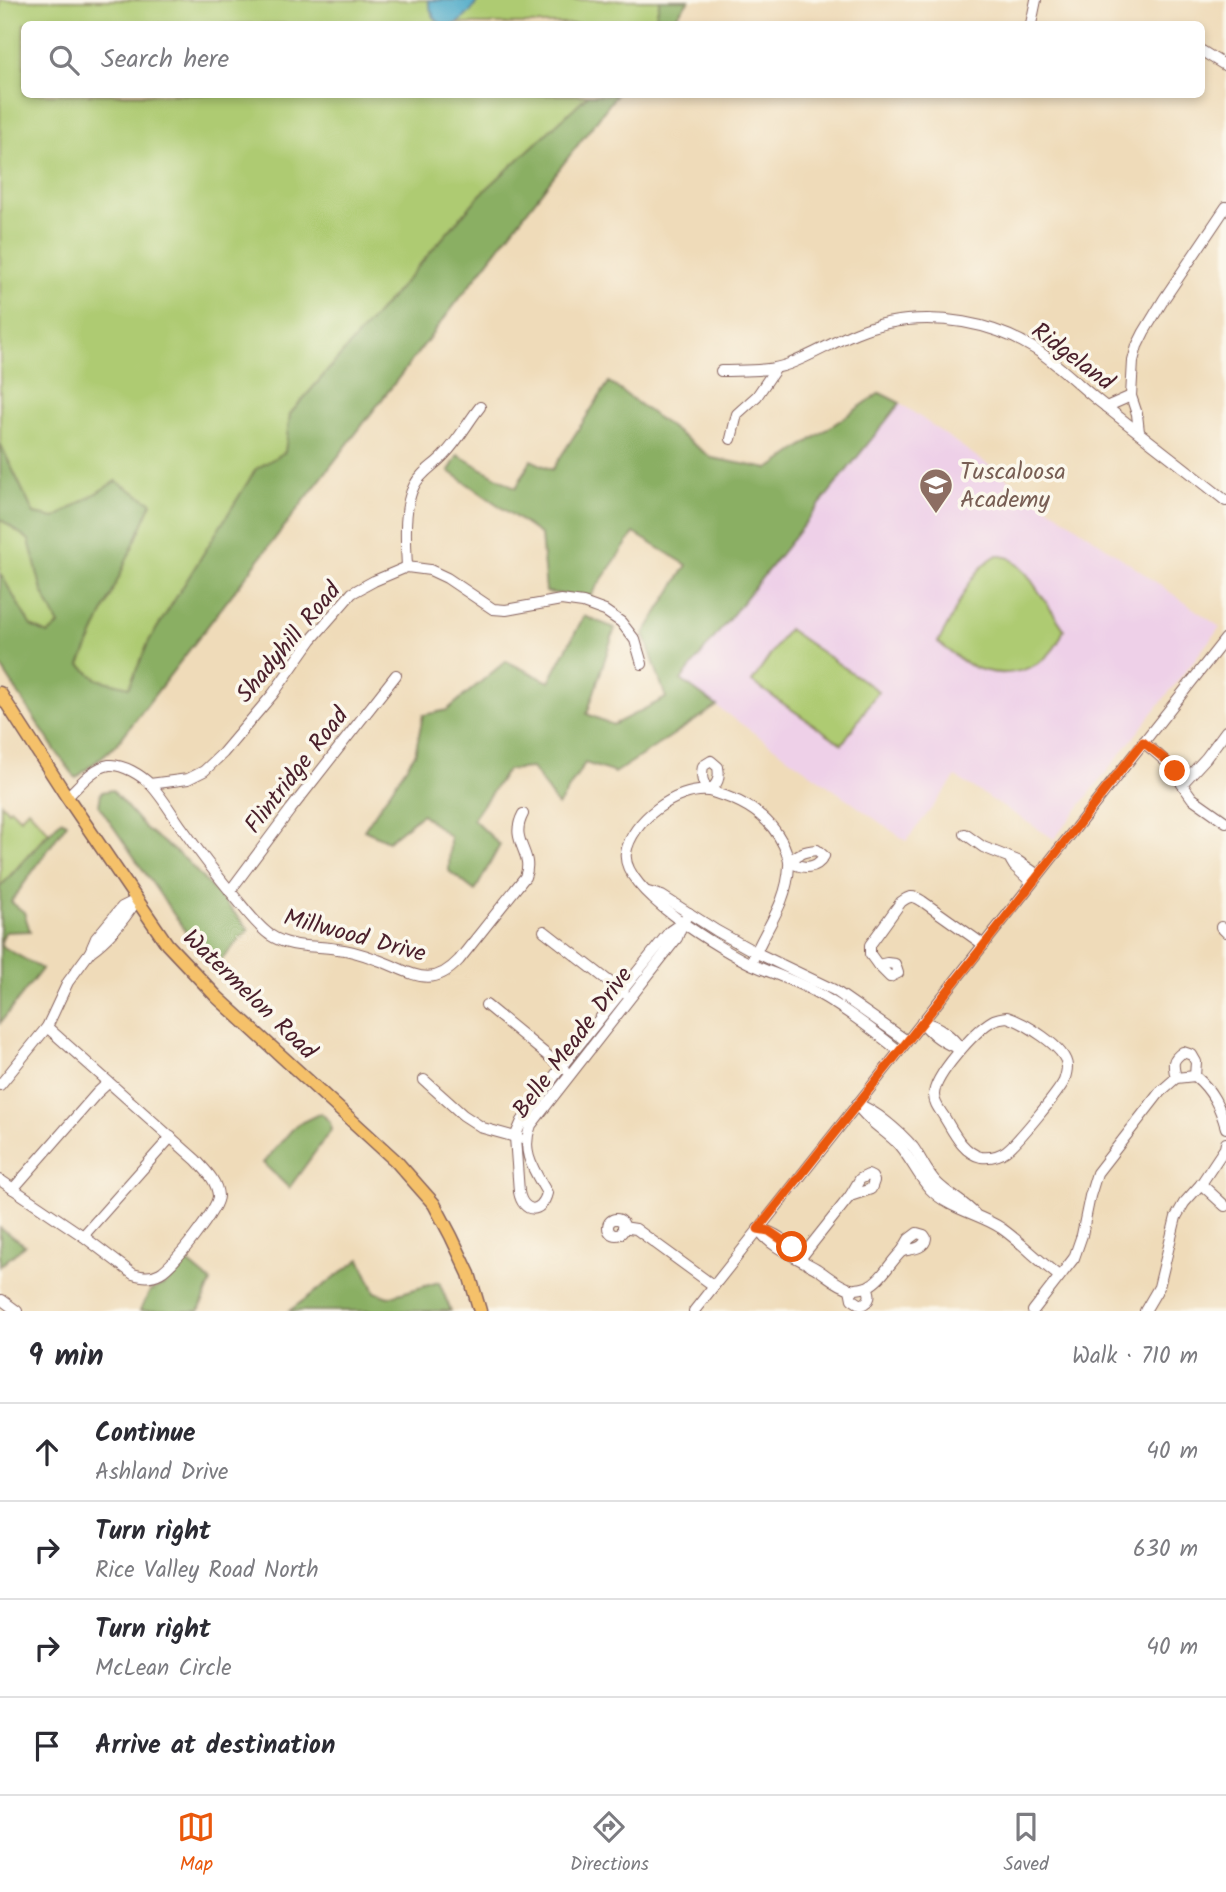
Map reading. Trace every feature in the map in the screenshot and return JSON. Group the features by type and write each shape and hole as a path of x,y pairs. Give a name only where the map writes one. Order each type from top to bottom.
{"main road":[{"name":"Watermelon Road","path":"0,693 167,943 217,998 366,1132 434,1204 468,1274 480,1311"}],"street":[{"path":"1032,21 1036,0"},
{"path":"1205,53 1226,66"},
{"name":"Ridgeland","path":"1139,432 1131,396 1133,361 1143,332 1226,207"},
{"name":"Ridgeland","path":"776,368 867,327 931,319 993,330 1023,342 1045,357 1226,501"},
{"path":"721,371 776,368"},
{"path":"731,439 737,414 757,396 776,368"},
{"path":"1106,407 1131,396"},
{"path":"480,407 444,455 426,469 414,486 408,503 407,568 430,569 493,609 519,608 561,600 583,603 605,611 621,622 635,640 642,664"},
{"name":"Shadyhill Road","path":"150,784 188,779 204,771 223,753 273,694 311,640 352,593 407,568"},
{"path":"694,1311 1225,641"},
{"name":"Flintridge Road","path":"230,891 396,675"},
{"path":"1182,784 1226,731"},
{"path":"1143,742 1166,760 1192,798 1226,822"},
{"name":"Millwood Drive","path":"67,797 97,769 113,765 121,767 150,784 216,874 264,929 284,942 300,947 348,951 433,978 448,971 459,960 525,877 528,862 517,831 523,814"},
{"path":"751,964 779,909 788,879 790,862 781,839 771,825 747,805 709,791 682,796 661,806 633,833 625,855 628,870 656,903 727,951 751,964 816,992 855,1017 899,1051"},
{"path":"965,834 983,847 1009,857 1014,866 1035,879"},
{"path":"647,892 662,896 755,952 834,989 907,1041"},
{"path":"878,965 870,954 870,945 901,902 908,897 916,897 967,933 981,950"},
{"path":"0,1085 47,1027 68,982 90,952 102,943 128,914 136,900"},
{"name":"Belle Meade Drive","path":"521,1138 530,1165 547,1193 540,1207 532,1209 525,1206 521,1200 521,1138 522,1121 561,1067 677,937 689,913"},
{"path":"544,931 626,994"},
{"name":"Belle Meade Drive","path":"521,1138 626,994"},
{"path":"486,1005 570,1074"},
{"path":"1007,1017 1048,1040 1065,1058 1067,1066 1064,1081 1015,1143 1003,1153 987,1157 972,1153 961,1142 935,1101 936,1086 961,1049 992,1021 1007,1017"},
{"path":"922,1022 934,1024 955,1040 961,1049"},
{"path":"0,1180 83,1236 133,1274 149,1277 170,1266 218,1201 212,1178 184,1149 47,1027"},
{"path":"1176,1078 1173,1065 1176,1057 1183,1052 1192,1055 1196,1062 1195,1076"},
{"path":"1033,1311 1074,1258 1097,1173 1160,1092 1176,1078 1195,1076 1209,1089 1217,1102 1226,1128"},
{"path":"424,1080 463,1115 483,1128 521,1138"},
{"path":"13,1189 108,1083"},
{"path":"857,1104 870,1109 899,1134 912,1147 934,1181 965,1203 975,1214 1002,1228 1059,1276"},
{"path":"83,1236 171,1137"},
{"path":"1145,1311 1159,1287 1176,1217 1201,1184 1226,1143"},
{"path":"1201,1184 1226,1207"},
{"path":"800,1259 849,1196"},
{"path":"623,1227 636,1229 714,1286"},
{"path":"758,1229 782,1250 850,1289 867,1287 886,1271 902,1251"},
{"path":"850,1289 852,1299 861,1305 870,1297 867,1287"},
{"path":"2,1300 17,1311"}],"shaded area":[{"name":"Tuscaloosa Academy","path":"900,403 1220,627 1054,839 956,777 906,841 681,681"}],"green space":[{"path":"0,0 689,0 672,21 21,21 21,98 614,98 116,745 42,730 0,665"},
{"path":"660,0 689,0 672,21 655,21"},
{"path":"585,98 614,98 116,745 76,778 0,665 0,573 31,626 48,634 59,625 42,591 29,540 0,519 0,443 34,514 55,518 116,481 152,503 80,665 97,679 129,687 149,641 256,469 285,452 290,414 480,195"},
{"path":"609,382 712,458 769,469 880,393 900,403 681,680 717,706 615,773 585,763 558,806 532,768 507,770 473,819 500,845 475,891 449,871 450,837 422,814 388,841 364,830 415,754 423,715 447,710 506,661 549,682 584,616 615,628 587,714 613,725 666,698 644,634 687,565 634,533 589,598 546,592 541,535 449,471 458,455 516,488 531,460 552,470"},
{"path":"997,555 1010,558 1027,574 1064,629 1049,654 1038,663 1025,669 998,673 969,665 938,642 977,572"},
{"path":"788,629 878,691 842,744 752,682"},
{"path":"112,790 145,828 186,860 249,929 212,970 99,806 101,792"},
{"path":"1,803 20,818 28,809 49,832 0,887"},
{"path":"61,820 67,823 11,902 24,912 30,931 5,932 0,945 0,887"},
{"path":"0,945 42,969 0,1023"},
{"path":"321,1113 330,1122 331,1130 289,1188 263,1163 296,1125"},
{"path":"0,1228 25,1245 0,1266"},
{"path":"360,1259 375,1292 388,1297 439,1282 451,1311 289,1311"},
{"path":"187,1262 211,1282 199,1311 140,1311 150,1291 164,1285"}],"water":[{"path":"428,0 478,0 460,21 438,21"}],"place":[{"name":"Tuscaloosa Academy","path":"936,515"}],"route":[{"path":"792,1247 769,1231 758,1229 1143,742 1166,760 1175,771"}]}
